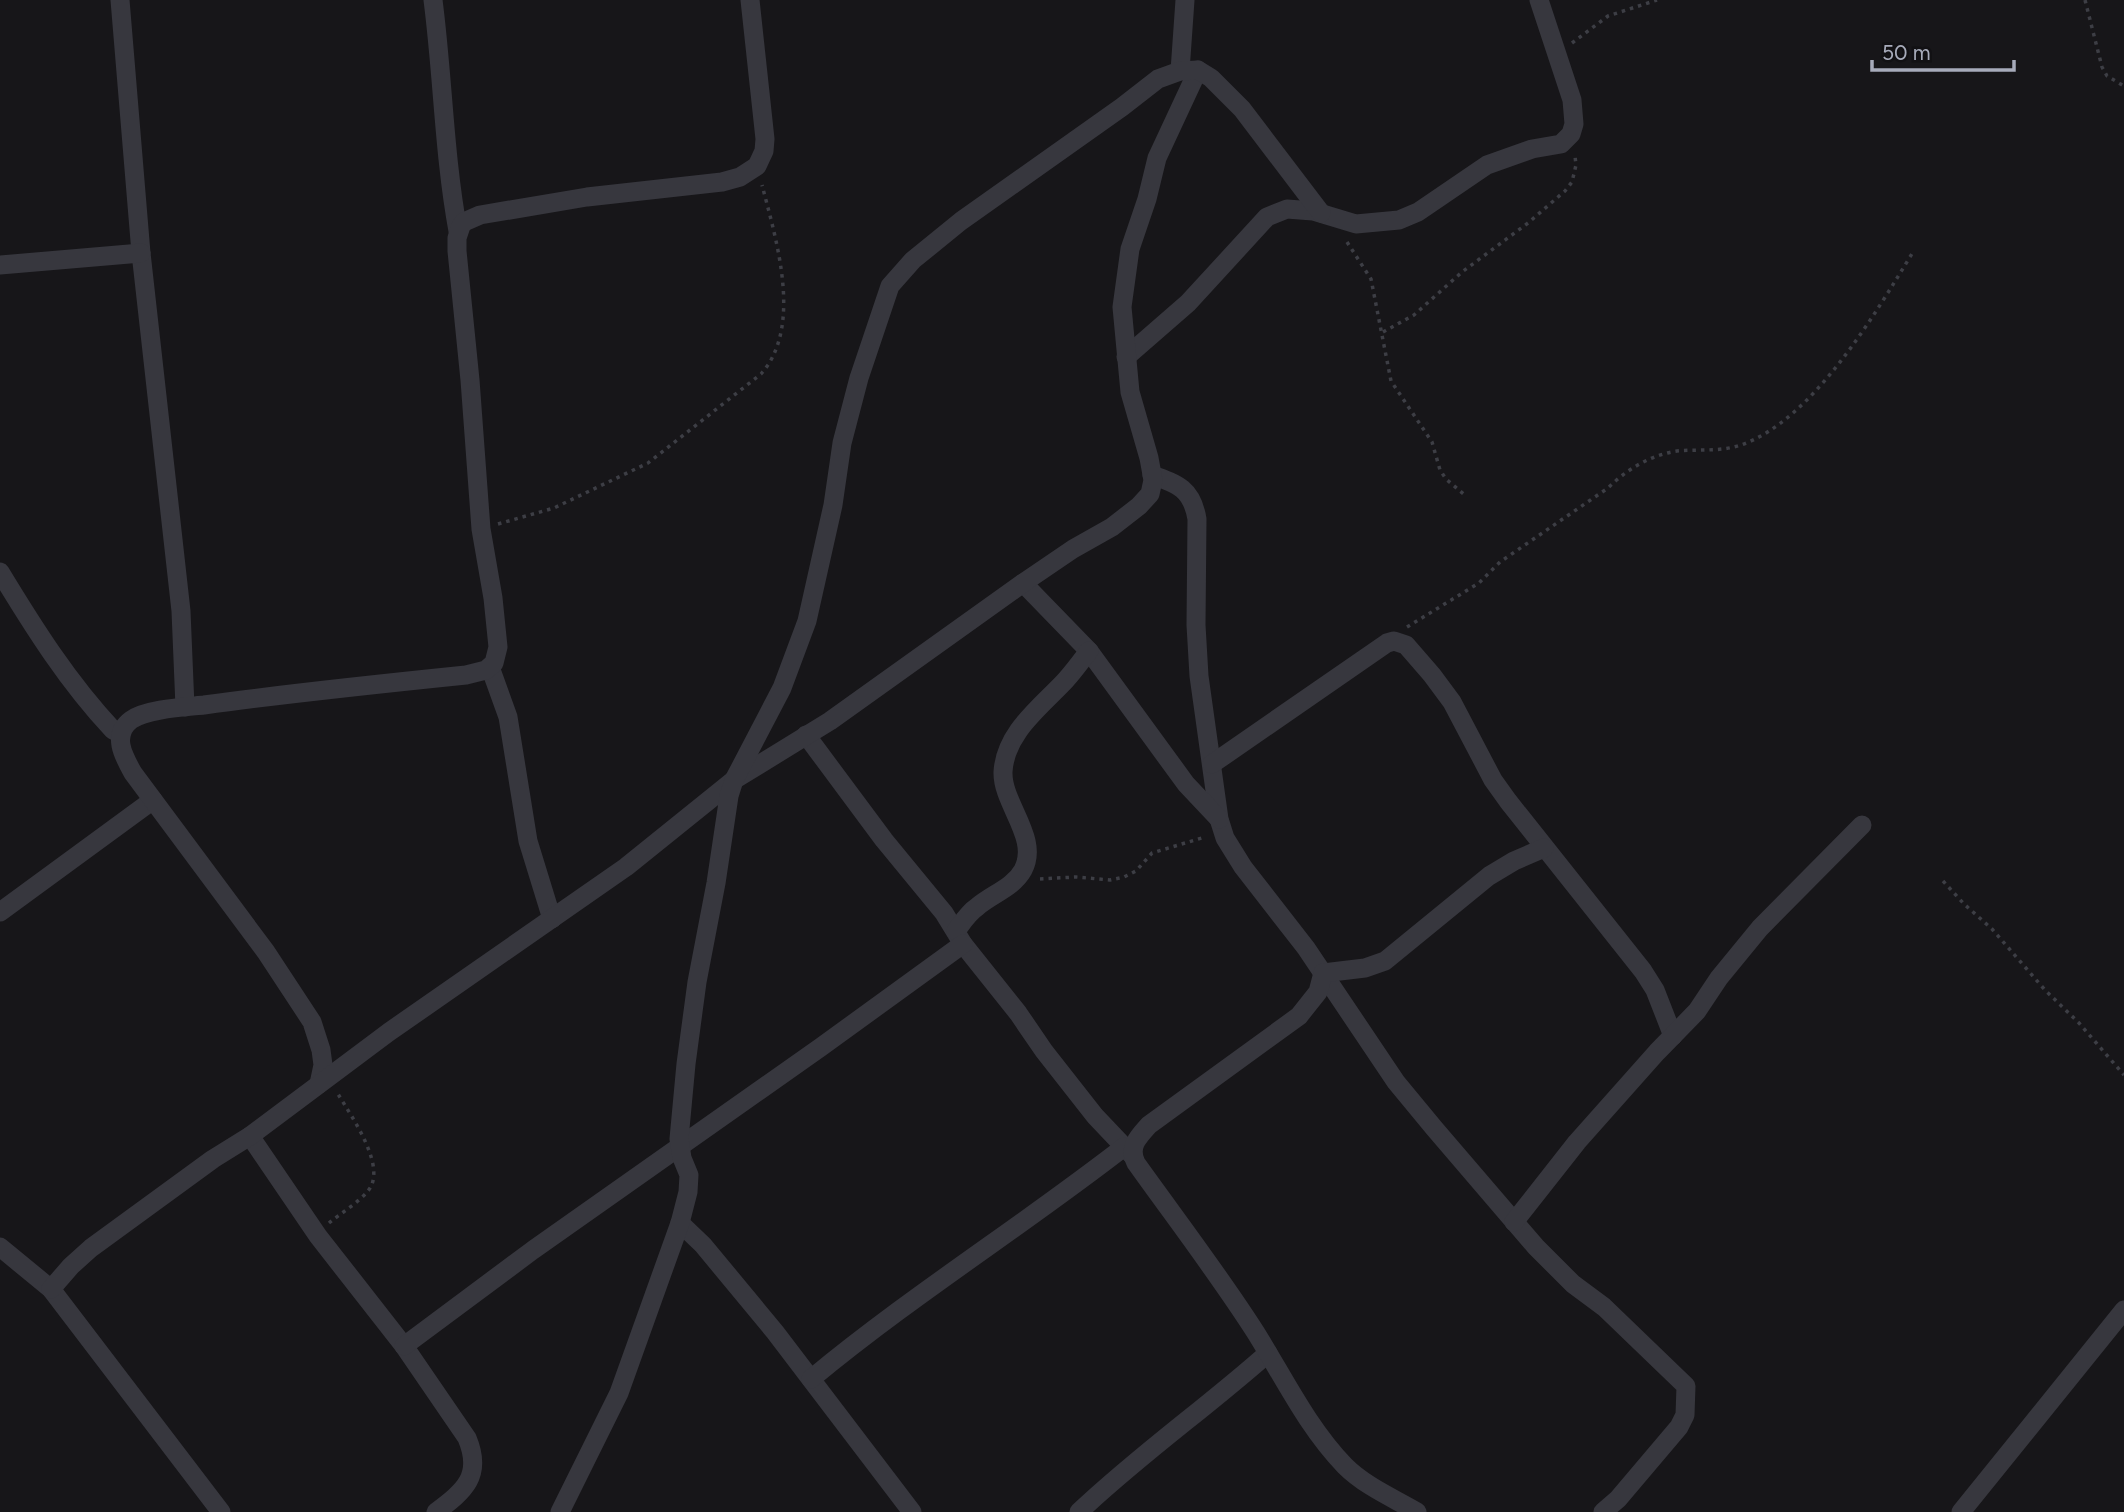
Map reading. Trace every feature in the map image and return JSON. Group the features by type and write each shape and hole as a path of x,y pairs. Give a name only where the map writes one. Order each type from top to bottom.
{"street":[{"path":"120,0 141,253 181,611 185,708"},
{"path":"324,1081 321,1050 312,1023 251,931 127,761 121,749 121,734 131,720 139,717 185,708 466,675 490,667 496,659 498,647 481,530 457,251 458,231 451,193 440,50 433,0"},
{"path":"458,231 464,222 471,218 500,210 722,182 746,174 757,166 764,151 765,139 750,0"},
{"path":"51,1289 91,1248 213,1159 250,1136 388,1032 626,867 734,780 830,721 1023,583 1073,549 1112,527 1150,494 1152,475 1130,392 1122,307 1130,249 1157,158 1189,71 1185,0"},
{"path":"1126,357 1188,303 1267,217 1287,209 1327,215 1356,224 1399,219 1418,212 1487,164 1532,149 1561,144 1571,134 1574,124 1572,100 1539,0"},
{"path":"559,1512 619,1393 680,1223 689,1178 680,1147 692,1016 734,780 782,688 807,621 833,505 842,443 859,378 890,286 913,260 961,221 1158,79 1189,71 1211,78 1242,109 1327,215"},
{"path":"0,265 141,253"},
{"path":"1152,475 1185,490 1195,505 1199,676 1221,825"},
{"path":"0,572 44,644 108,725 121,734"},
{"path":"1023,583 1089,651 1186,784 1221,825 1243,867 1307,948 1396,1082 1514,1222 1573,1284 1604,1307 1686,1386 1685,1415 1679,1427 1603,1512"},
{"path":"1212,764 1394,641 1406,645 1446,695 1493,780 1643,971 1655,990 1674,1036"},
{"path":"404,1346 533,1250 680,1147 959,938 974,908 1013,882 1023,870 1027,858 1025,840 1004,787 1003,771 1008,752 1029,716 1063,683 1089,651"},
{"path":"490,667 508,717 528,841 552,919"},
{"path":"806,734 884,840 924,887 1044,1051 1095,1116 1128,1151 1339,1460 1367,1483 1417,1512"},
{"path":"0,912 153,800"},
{"path":"1514,1222 1577,1142 1697,1011 1719,978 1760,928 1862,825"},
{"path":"1323,973 1364,968 1385,961 1489,876 1544,848"},
{"path":"811,1379 875,1327 1128,1151 1149,1125 1299,1016 1318,992 1323,973"},
{"path":"250,1136 316,1232 404,1346 467,1438 473,1455 472,1474 466,1487 436,1512"},
{"path":"680,1223 703,1245 811,1379 912,1512"},
{"path":"0,1247 51,1289 221,1512"},
{"path":"1961,1512 2124,1310"},
{"path":"1079,1512 1141,1455 1268,1353"}],"path":[{"path":"1557,55 1608,16 1657,0"},
{"path":"2085,0 2102,67 2107,76 2124,86"},
{"path":"1382,333 1414,315 1462,272 1528,223 1565,191 1572,182 1576,165 1571,134"},
{"path":"481,530 554,508 648,463 761,374 774,356 781,329 784,299 771,219 757,166"},
{"path":"1327,215 1371,279 1391,381 1432,442 1440,470 1446,479 1466,496"},
{"path":"1394,641 1404,629 1479,583 1500,562 1640,463 1677,451 1730,448 1762,435 1804,402 1841,360 1869,323 1913,252"},
{"path":"1013,882 1063,877 1099,880 1124,877 1136,871 1152,853 1221,825"},
{"path":"1943,881 1992,929 2124,1075"},
{"path":"316,1232 367,1192 373,1183 374,1172 357,1125 324,1081"}]}
